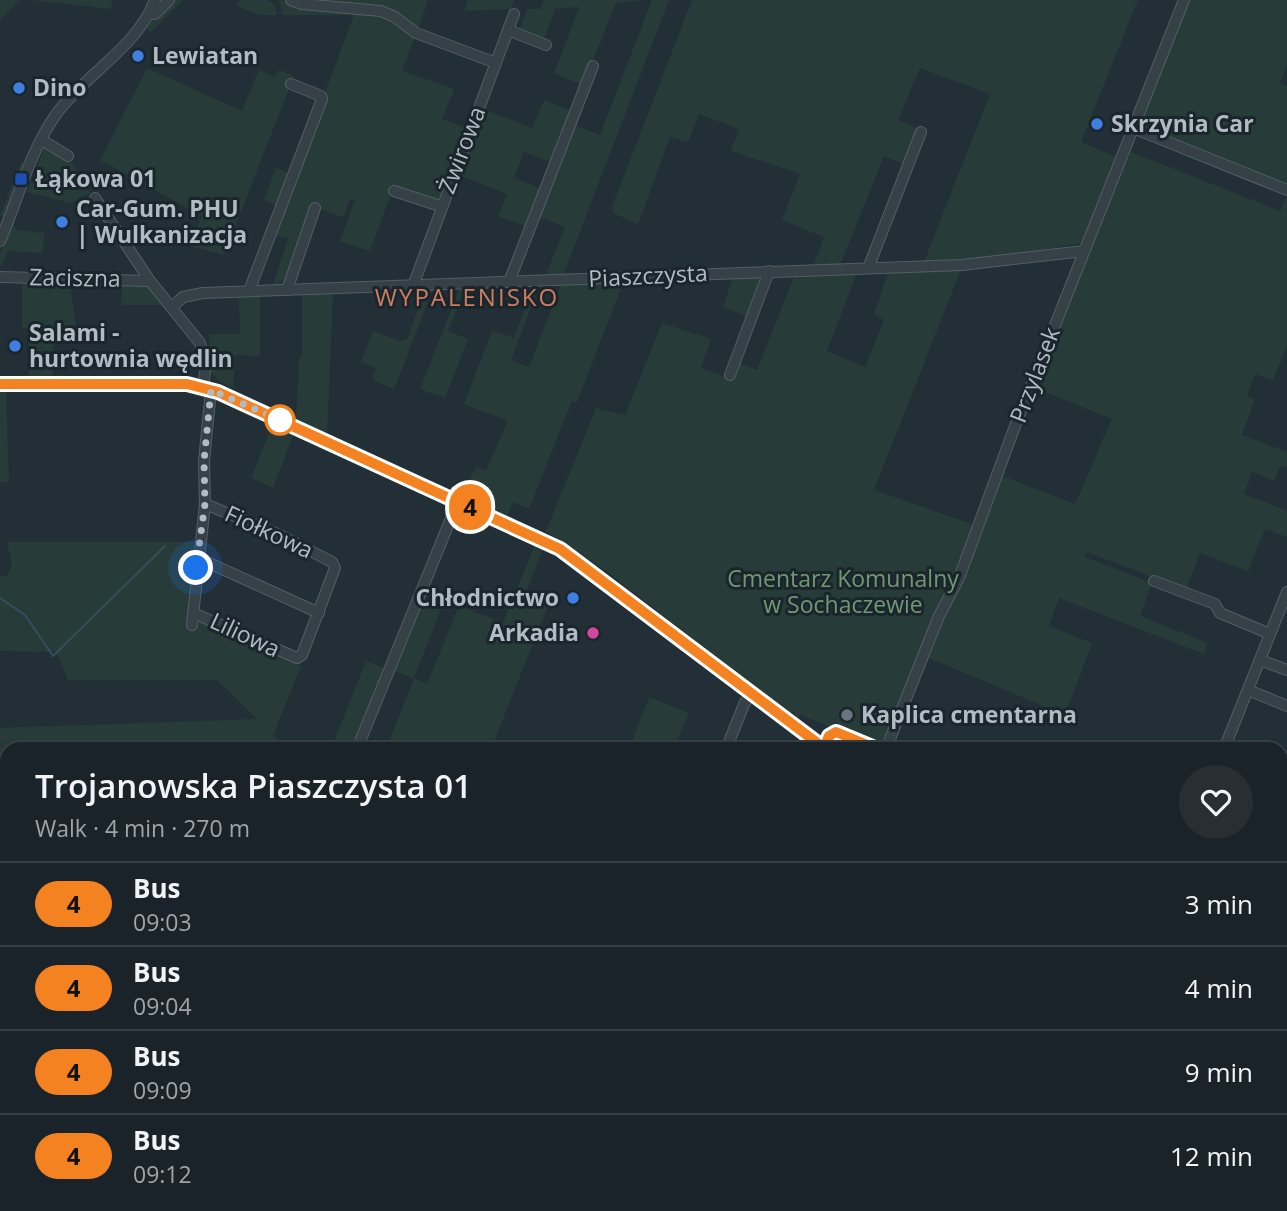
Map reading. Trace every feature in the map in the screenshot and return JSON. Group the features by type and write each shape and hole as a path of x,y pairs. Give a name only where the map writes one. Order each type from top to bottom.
{"street":[{"path":"0,241 5,219 41,140 67,101 149,14 155,0"},
{"path":"149,14 155,14 169,0"},
{"path":"291,0 381,11 395,17 416,33 496,63"},
{"name":"Przylasek","path":"889,742 939,616 959,578 1084,251 1184,0"},
{"name":"Żwirowa","path":"413,286 440,206 514,15"},
{"path":"508,30 546,45"},
{"path":"509,282 593,66"},
{"path":"249,291 322,99 321,96 291,84"},
{"path":"1133,128 1287,190"},
{"path":"869,266 920,132"},
{"path":"41,140 68,156"},
{"path":"394,191 440,206"},
{"path":"95,198 150,281 173,306 204,350 207,388 205,504 198,558 318,613"},
{"path":"287,290 315,208"},
{"name":"Piaszczysta","path":"173,306 194,293 869,266 962,265 1084,251"},
{"path":"730,375 769,271"},
{"name":"Zaciszna","path":"0,277 150,281"},
{"path":"0,384 154,384 207,388 458,501 566,553 816,742"},
{"path":"360,742 458,501"},
{"name":"Fiołkowa","path":"205,504 281,535 332,562 334,576 318,613"},
{"name":"Liliowa","path":"198,558 192,619 297,658 302,655 318,613"},
{"path":"1154,581 1215,604 1220,613 1270,634"},
{"path":"1227,742 1287,592"},
{"path":"1260,660 1287,670"},
{"path":"1248,690 1287,706"},
{"path":"729,742 745,702 752,695"}],"green space":[{"path":"0,0 19,0 0,20"},
{"path":"31,0 113,0 111,9"},
{"path":"174,0 183,0 150,33 146,27"},
{"path":"240,0 268,0 275,5 277,15 261,15 236,6"},
{"path":"279,0 381,14 398,21 415,37 402,71 454,89 442,119 461,126 468,124 438,204 393,188 370,251 340,241 355,200 350,199 343,217 311,206 285,279 272,287 288,239 272,235 354,15 283,15"},
{"path":"303,0 428,0 418,29 371,7"},
{"path":"468,0 514,0 511,9 464,11"},
{"path":"544,0 647,0 616,3 583,85 554,74 579,7 555,9 544,39 519,31 527,9 540,9"},
{"path":"652,0 669,0 563,276 545,277 565,227 539,217 574,125 600,135"},
{"path":"692,0 1138,0 1081,142 1117,157 1082,243 1040,250 1039,255 924,262 990,94 920,68 898,120 918,129 905,165 884,156 840,265 813,267 824,237 782,220 800,174 731,151 739,129 699,114 688,142 670,137 638,224 613,213 612,207"},
{"path":"1186,0 1287,0 1287,64 1280,83 1287,86 1287,187 1136,126"},
{"path":"147,68 242,111 259,70 275,77 278,70 294,76 224,255 190,246 202,216 100,160"},
{"path":"544,100 572,111 553,163 524,152 514,178 543,189 528,227 498,216 507,194 458,175 483,109 532,128"},
{"path":"45,146 68,157 90,193 71,203 27,192"},
{"path":"1131,152 1280,211 1287,196 1287,346 1273,380 1255,374 1247,396 1255,399 1242,435 1287,452 1287,468 1280,466 1274,481 1252,472 1244,494 1287,511 1287,537 1265,529 1248,571 1200,553 1186,590 1087,552 1085,557 1152,583 1140,616 1208,643 1204,654 1059,598 1049,626 1092,643 1065,715 929,658 1000,475 1075,504 1112,419 1035,388 1100,218"},
{"path":"21,162 28,165 7,216 0,216"},
{"path":"276,168 292,174 280,207 264,200"},
{"path":"13,223 17,230 44,233 43,253 8,251 0,268 0,254"},
{"name":"Cmentarz Komunalny w Sochaczewie","path":"962,267 874,490 975,525 919,654 886,742 871,742 800,715 798,720 794,712 788,712 606,571 546,531 596,408 625,415 662,323 711,339 701,368 732,379 738,363 757,370 796,272 858,270 827,351 865,367 884,320 874,315 889,269"},
{"path":"762,275 763,280 749,317 723,307 733,276"},
{"path":"624,281 577,402 572,401 529,509 513,502 507,516 462,497 476,467 486,470 508,421 464,404 492,331 514,338 534,286 539,285 511,360 529,367 561,284"},
{"path":"22,282 70,283 76,328 53,329 53,378 29,377 29,328 22,328"},
{"path":"122,284 153,287 166,305 121,305"},
{"path":"460,288 465,288 448,331 468,339 445,398 420,389"},
{"path":"433,289 394,389 372,380 376,368 361,362 373,331 400,341 407,339 425,290"},
{"path":"333,293 327,434 296,420 299,358 302,357 302,294"},
{"path":"260,295 260,356 235,355 233,388 216,378 212,372 209,334 240,334 239,296"},
{"path":"6,389 9,482 0,482 0,390"},
{"path":"272,426 293,436 273,488 251,478"},
{"path":"532,541 544,547 525,595 548,606 494,742 389,742 414,679 393,670 421,599 442,607 414,678 427,684 459,606 503,623 534,547"},
{"path":"7,542 194,542 189,625 198,625 203,620 301,666 273,735 280,742 0,742 0,728 257,719 217,680 68,680 56,652 0,651 0,576 6,576 12,566"},
{"path":"366,661 385,669 356,742 334,742"},
{"path":"649,697 689,713 677,742 632,742"}],"waterway":[{"path":"0,598 25,615 53,656 165,546"}],"bus line":[{"name":"4","path":"0,384 187,384 218,392 560,549 600,577 795,730 814,742"},
{"name":"4","path":"826,742 832,732 836,732 860,742"}],"place":[{"name":"Lewiatan","path":"138,56"},
{"name":"Dino","path":"19,88"},
{"name":"Skrzynia Car","path":"1097,124"},
{"name":"Łąkowa 01","path":"21,179"},
{"name":"Car-Gum. PHU | Wulkanizacja","path":"62,222"},
{"name":"Salami - hurtownia wędlin","path":"15,346"},
{"name":"Chłodnictwo","path":"573,598"},
{"name":"Arkadia","path":"593,633"},
{"name":"Kaplica cmentarna","path":"847,715"}],"district":[{"name":"WYPALENISKO","path":"467,298"}],"route":[{"path":"196,568 205,504 204,461 211,390 280,420"}]}
